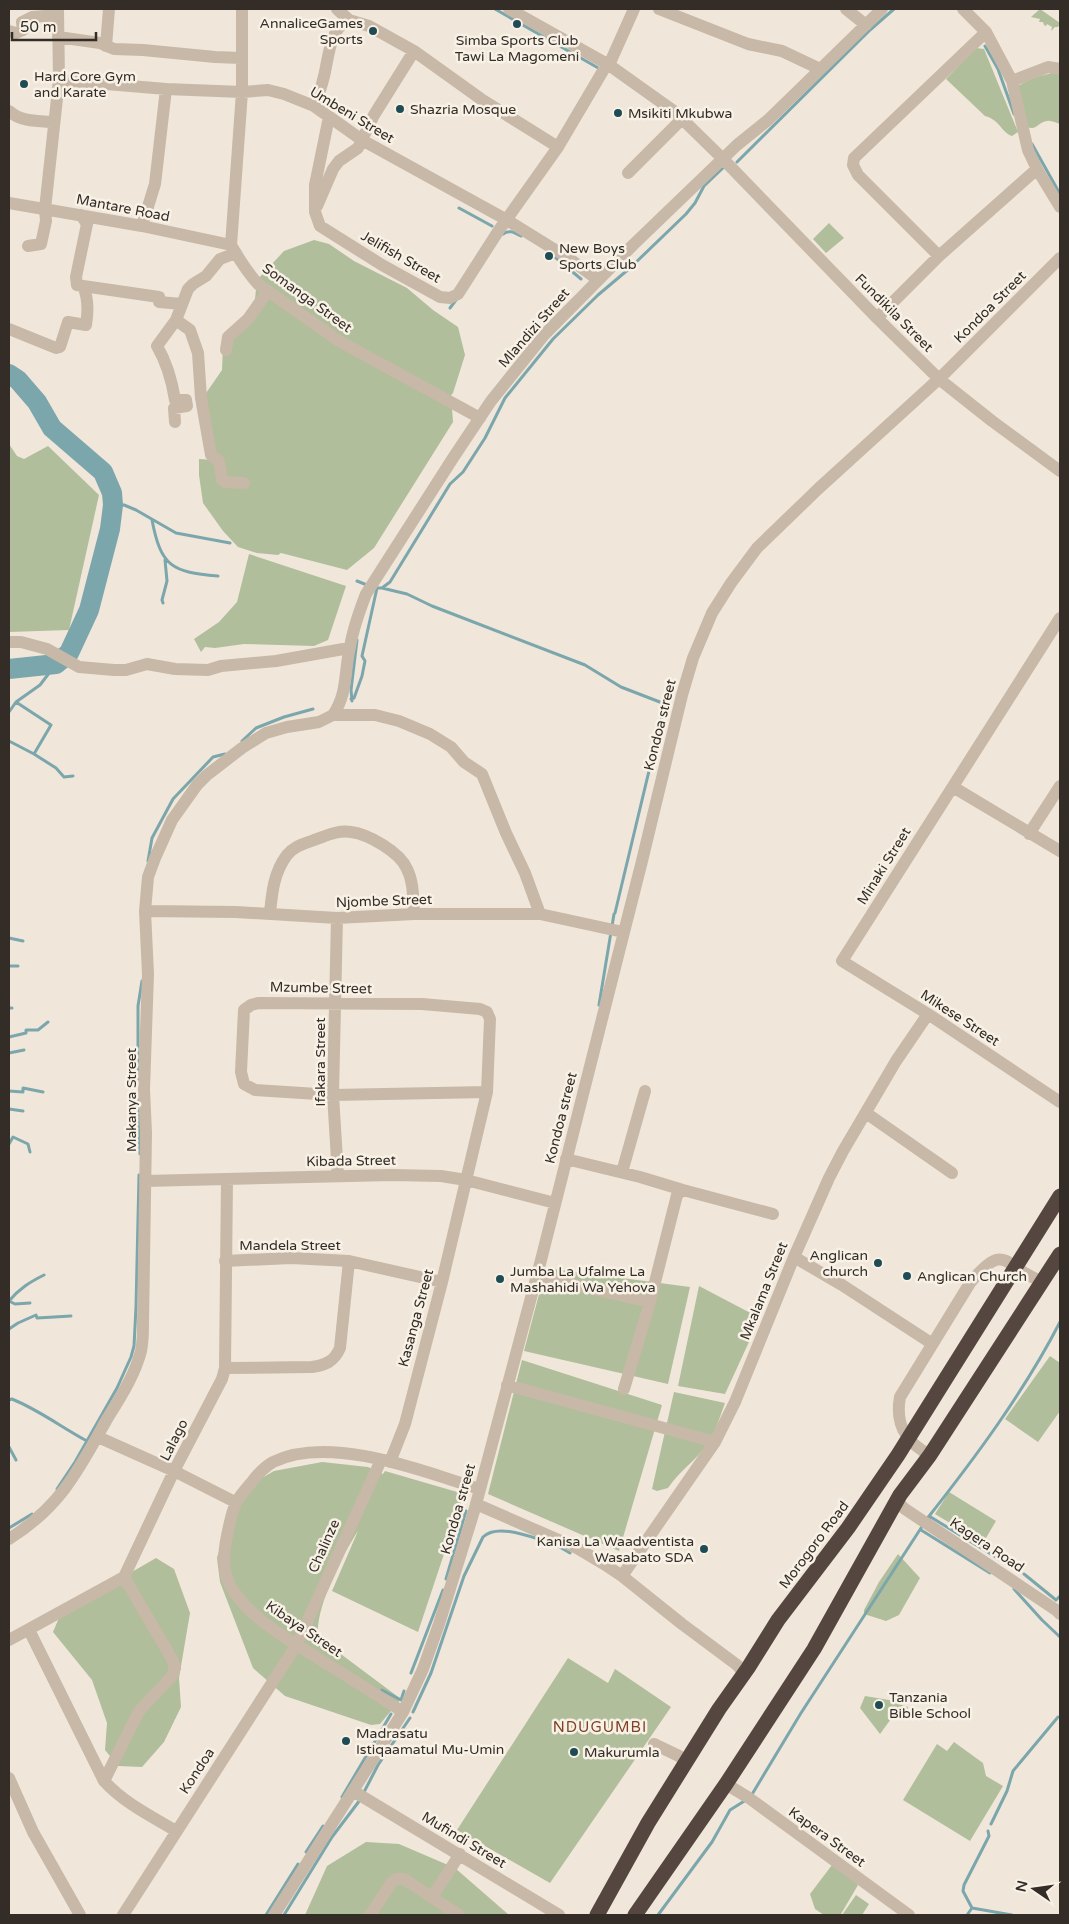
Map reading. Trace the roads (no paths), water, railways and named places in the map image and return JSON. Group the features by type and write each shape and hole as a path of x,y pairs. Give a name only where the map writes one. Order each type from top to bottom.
{"highway":[{"name":"Morogoro Road","path":"597,1915 648,1823 719,1709 778,1620 848,1528 907,1439 1060,1196"},
{"path":"635,1915 726,1784 814,1649 896,1501 930,1455 1060,1255"}],"street":[{"path":"106,46 109,9"},
{"path":"175,422 174,408 187,406 186,400 175,400 172,380 169,377 164,359 157,346 176,320 188,289 206,276 220,259 233,249 242,92 242,9"},
{"path":"337,9 348,20 369,26 414,51 481,99 558,147"},
{"name":"Fundikila Street","path":"509,9 608,65 660,100 723,159 877,318 940,378 992,421 1060,471"},
{"name":"Jelifish Street","path":"315,212 320,226 382,265 440,297 450,298 458,294 499,230 558,147 608,65 634,9"},
{"path":"659,9 748,44 782,51 820,69"},
{"path":"846,9 866,25"},
{"name":"Mlandizi Street","path":"333,716 341,704 344,695 349,648 357,617 370,588 480,418 544,335 723,159 768,120 882,9"},
{"path":"963,9 986,32 1012,81 1022,129 1037,169 1060,207"},
{"path":"9,31 16,34 23,30 22,22 32,17 58,12 58,80 45,209 46,221 41,244 28,246"},
{"path":"314,106 323,81 333,37 342,23 348,20"},
{"path":"938,256 858,175 853,165 854,158 986,32"},
{"path":"58,37 100,42 114,49 241,58"},
{"path":"315,212 333,169 339,161 358,148 374,115 414,51"},
{"path":"1012,81 1048,67 1060,69"},
{"name":"Umbeni Street","path":"58,80 166,89 242,92 268,90 314,106 362,140 507,220 570,259 598,280"},
{"path":"142,226 155,184 166,89"},
{"path":"9,111 15,117 34,121 54,122"},
{"path":"315,212 315,185 329,117"},
{"path":"628,173 682,119"},
{"path":"877,318 938,256 1037,169"},
{"name":"Mantare Road","path":"10,207 45,209 142,226 233,249"},
{"path":"81,215 87,224 76,277 77,286 159,297 159,302 182,304"},
{"name":"Somanga Street","path":"233,249 248,274 268,291 339,340 480,418"},
{"name":"Kondoa Street","path":"940,378 1060,258"},
{"path":"9,329 56,348 60,347 68,322 86,325 86,292 83,286"},
{"path":"226,350 228,337 248,319 268,291"},
{"path":"176,320 190,330 198,353 201,398 211,455 219,461 222,480 225,482 244,483"},
{"name":"Kondoa street","path":"274,1915 403,1712 424,1669 476,1504 555,1203 682,695 693,658 712,613 757,548 818,489 940,378"},
{"name":"Minaki Street","path":"842,961 1060,618"},
{"path":"9,642 20,642 47,649 79,667 114,670 126,670 147,664 208,670 221,666 276,661 349,648"},
{"name":"Makanya Street","path":"9,1539 41,1516 61,1495 92,1450 122,1394 141,1350 144,1324 146,1133 144,1089 148,974 145,911 148,876 172,820 197,785 242,748 266,733 287,727 319,722 333,716 375,715 399,721 430,734 451,747 464,762 482,774 506,834 525,873 540,914"},
{"path":"1029,834 1060,786"},
{"path":"952,787 1060,851"},
{"path":"270,913 274,881 279,867 288,853 299,845 332,833 351,832 365,836 390,849 407,868 412,884 414,914"},
{"name":"Njombe Street","path":"145,911 270,913 337,918 414,914 540,914 623,932"},
{"name":"Ifakara Street","path":"337,918 333,1095 338,1176"},
{"name":"Mikese Street","path":"842,961 928,1014 1060,1102"},
{"name":"Mzumbe Street","path":"466,1180 488,1092 490,1019 487,1012 480,1009 422,1004 335,1003 258,1003 244,1010 241,1072 244,1084 256,1090 333,1095 488,1092"},
{"name":"Mkalama Street","path":"622,1576 715,1442 736,1402 794,1256 843,1151 896,1061 928,1014"},
{"path":"622,1172 645,1091"},
{"path":"866,1113 952,1172"},
{"path":"566,1159 622,1172 773,1214"},
{"name":"Kibada Street","path":"145,1181 338,1176 441,1176 466,1180 555,1203"},
{"name":"Lalago","path":"124,1577 174,1471 222,1379 225,1368 227,1179"},
{"name":"Kasanga Street","path":"385,1461 405,1424 466,1180"},
{"path":"624,1389 650,1302 674,1205 678,1195 683,1190"},
{"path":"794,1256 931,1343"},
{"name":"Mandela Street","path":"225,1261 291,1258 349,1260 442,1282"},
{"path":"930,1455 920,1450 907,1439 898,1409 900,1397 931,1343 970,1283 983,1268 995,1259 1005,1259 1016,1268 1042,1281"},
{"path":"225,1368 312,1367 324,1365 337,1356 340,1348 349,1260"},
{"path":"536,1276 650,1302"},
{"path":"507,1385 715,1442"},
{"path":"98,1437 174,1471 235,1502"},
{"name":"Kibaya Street","path":"403,1712 258,1619 232,1590 224,1565 224,1544 235,1502 259,1473 273,1463 286,1458 320,1451 385,1461 479,1489"},
{"name":"Chalinze","path":"297,1644 385,1461"},
{"name":"Kagera Road","path":"896,1501 905,1509 1059,1610"},
{"path":"476,1504 577,1548 622,1576 737,1665 744,1673"},
{"path":"9,1640 124,1577 172,1659 175,1668 172,1676 139,1712 104,1781"},
{"path":"29,1630 104,1781 125,1800 176,1831"},
{"name":"Kondoa","path":"124,1915 297,1644"},
{"path":"654,1744 679,1756 686,1762"},
{"path":"9,1778 33,1832 80,1915"},
{"name":"Kapera Street","path":"726,1784 749,1798 909,1915"},
{"name":"Mufindi Street","path":"353,1791 559,1915"},
{"path":"432,1897 460,1854"},
{"path":"370,1915 392,1882 397,1879 404,1879 459,1915"}],"waterway":[{"path":"495,9 600,69"},
{"path":"737,162 870,30 894,9"},
{"path":"985,46 998,69 1014,114"},
{"path":"1032,144 1060,194"},
{"path":"382,588 390,582 450,484 463,472 485,438 505,398 553,339 686,214 695,203 704,186 725,166"},
{"path":"459,208 492,226"},
{"path":"503,234 510,232 521,236"},
{"path":"555,257 581,279"},
{"path":"450,308 456,300"},
{"path":"9,374 18,380 37,402 52,428 103,472 112,493 113,505 110,529 89,610 69,653 56,664 9,669"},
{"path":"113,505 124,505 136,510 176,533 230,543"},
{"path":"152,520 160,548 171,564 179,569 190,572 218,576"},
{"path":"163,603 162,600 167,581 165,560"},
{"path":"357,581 367,585"},
{"path":"374,588 407,594 432,606 585,665 621,687 665,704 615,913"},
{"path":"351,699 354,698 362,676 365,661 362,656 377,588"},
{"path":"352,701 351,690 357,640"},
{"path":"9,712 16,702 40,685 56,664"},
{"path":"16,702 51,725 34,754 56,768 64,777 73,776"},
{"path":"242,741 256,728 284,717 313,709"},
{"path":"9,741 34,754"},
{"path":"148,861 152,838 173,799 213,757 225,754"},
{"path":"612,926 614,914"},
{"path":"599,1005 611,932"},
{"path":"9,938 23,941"},
{"path":"9,966 18,966"},
{"path":"138,1079 138,1006 142,981"},
{"path":"9,1037 26,1033 26,1030 38,1030 48,1022"},
{"path":"9,1053 24,1050"},
{"path":"9,1091 23,1092 23,1088 43,1092"},
{"path":"138,1093 140,1154"},
{"path":"9,1109 23,1111"},
{"path":"9,1144 13,1137 28,1144 30,1152"},
{"path":"57,1489 75,1462 117,1388 134,1346 139,1175"},
{"path":"9,1301 25,1286 44,1275"},
{"path":"9,1301 15,1304 30,1303"},
{"path":"9,1329 36,1315 37,1318 71,1316"},
{"path":"926,1520 963,1473 1015,1399 1060,1322"},
{"path":"9,1400 12,1399 31,1408 87,1441"},
{"path":"9,1447 16,1460"},
{"path":"446,1579 466,1511"},
{"path":"9,1528 32,1514"},
{"path":"929,1516 1017,1570"},
{"path":"751,1796 801,1713 923,1525"},
{"path":"921,1530 990,1573"},
{"path":"413,1712 431,1673 464,1576 483,1537 489,1533 505,1531 548,1542"},
{"path":"558,1546 570,1553"},
{"path":"1024,1574 1056,1600 1060,1596"},
{"path":"1014,1589 1060,1637"},
{"path":"411,1673 443,1590"},
{"path":"382,1690 401,1700 404,1691"},
{"path":"342,1797 391,1714"},
{"path":"991,1824 1007,1791 1013,1771 1058,1717"},
{"path":"363,1794 378,1765 410,1718"},
{"path":"284,1915 332,1837 360,1800"},
{"path":"658,1915 712,1842 730,1810 746,1800"},
{"path":"306,1852 323,1826"},
{"path":"988,1831 989,1836 964,1885 963,1891 972,1908 1012,1915"},
{"path":"266,1915 298,1864"},
{"path":"967,1915 972,1908"}],"place":[{"name":"Simba Sports Club Tawi La Magomeni","path":"517,24"},
{"name":"AnnaliceGames Sports","path":"373,31"},
{"name":"Hard Core Gym and Karate","path":"24,84"},
{"name":"Shazria Mosque","path":"400,109"},
{"name":"Msikiti Mkubwa","path":"618,113"},
{"name":"New Boys Sports Club","path":"549,256"},
{"name":"Anglican church","path":"878,1263"},
{"name":"Anglican Church","path":"907,1276"},
{"name":"Jumba La Ufalme La Mashahidi Wa Yehova","path":"500,1279"},
{"name":"Kanisa La Waadventista Wasabato SDA","path":"704,1549"},
{"name":"Tanzania Bible School","path":"879,1705"},
{"name":"Madrasatu Istiqaamatul Mu-Umin","path":"346,1741"},
{"name":"Makurumla","path":"574,1752"}],"district":[{"name":"NDUGUMBI","path":"600,1727"}]}
